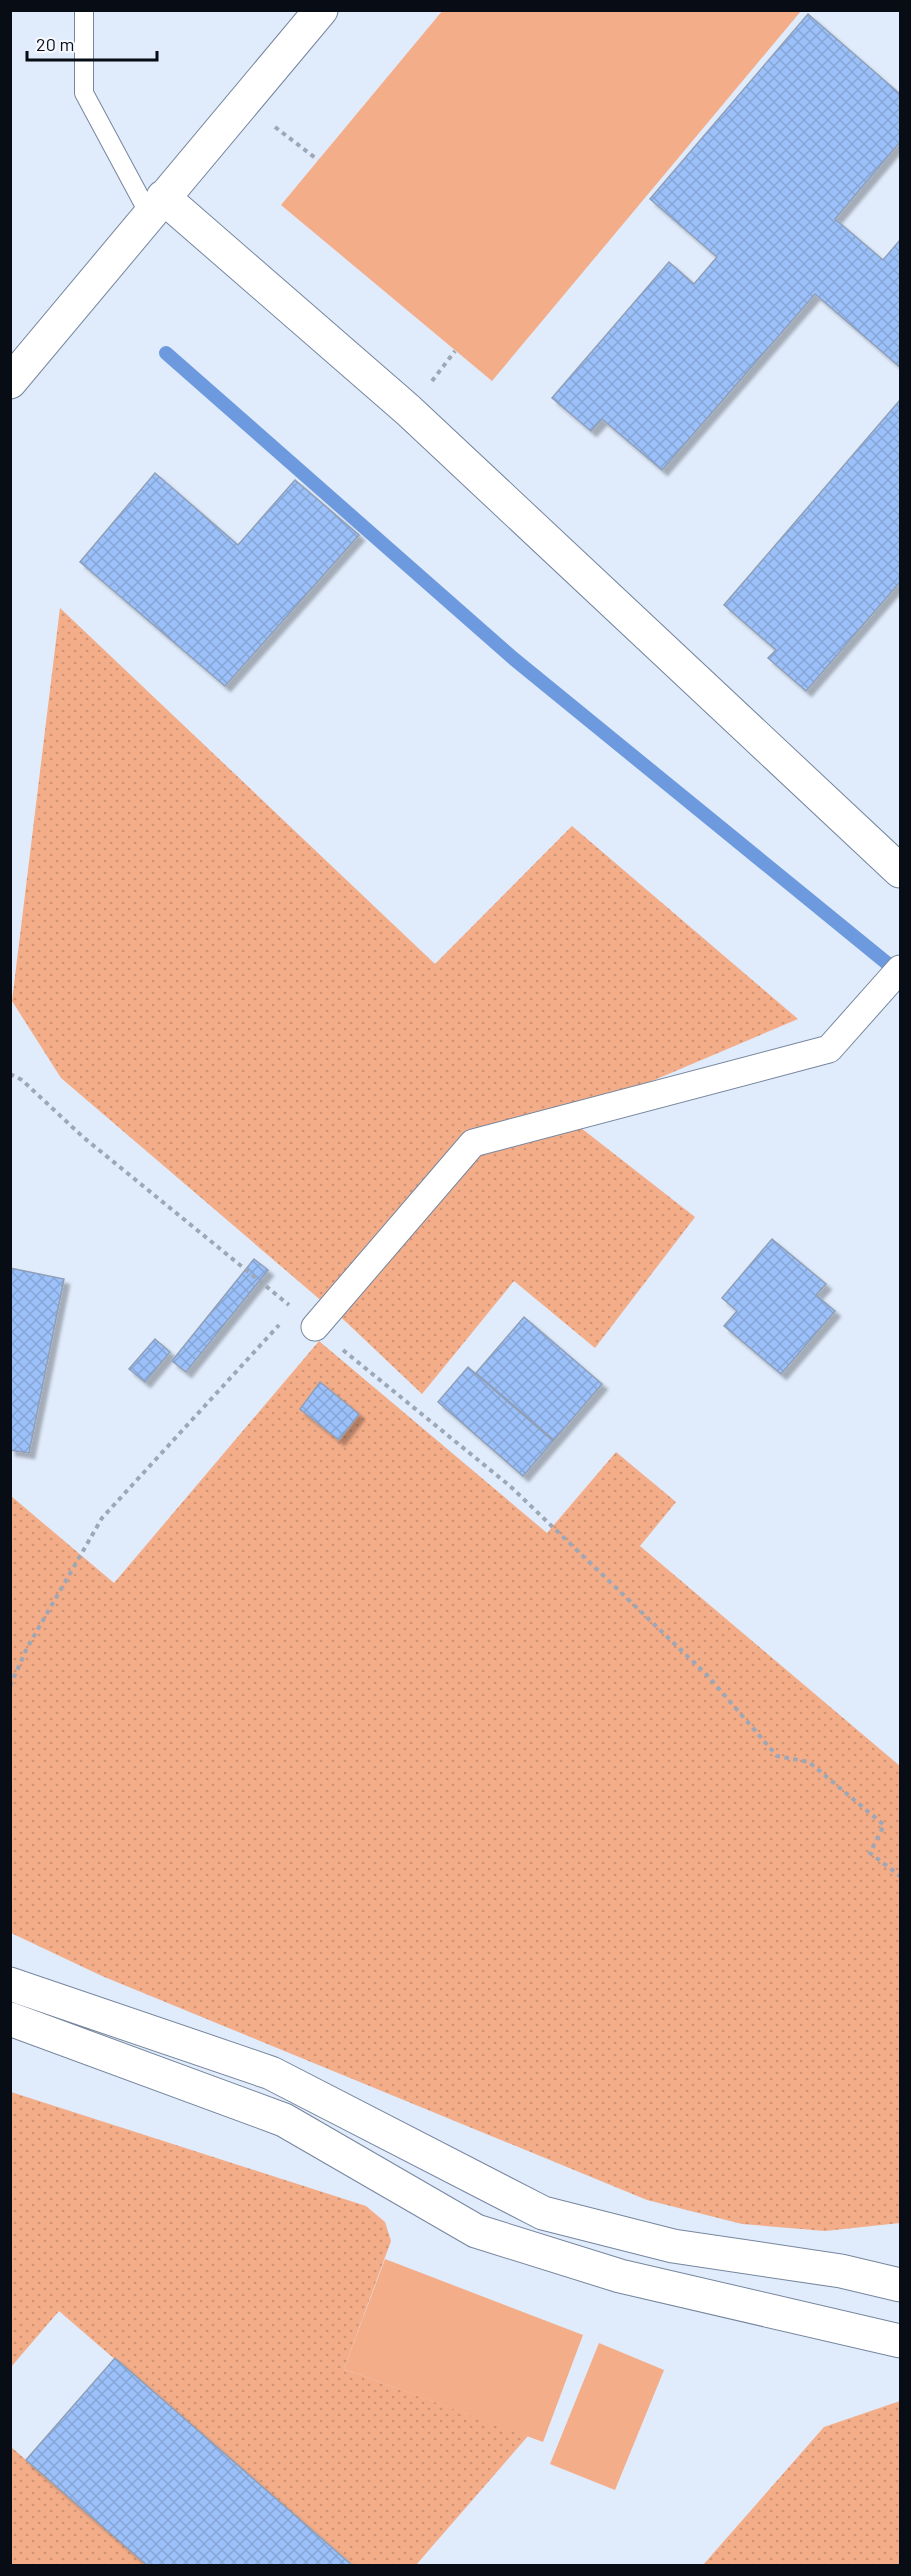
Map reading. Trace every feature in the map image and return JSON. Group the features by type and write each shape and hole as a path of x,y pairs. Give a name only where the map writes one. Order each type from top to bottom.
{"street":[{"path":"10,382 321,10"},
{"path":"156,205 408,410 900,871"},
{"path":"315,1327 473,1143 829,1049 900,969"},
{"path":"10,1984 271,2073 543,2213 673,2246 841,2271 900,2285"},
{"path":"10,2019 284,2120 476,2231 620,2276 900,2341"}],"lane":[{"path":"84,10 84,93 156,205"}],"path":[{"path":"243,103 318,160"},
{"path":"10,1074 22,1080 83,1137 510,1486 707,1674 777,1756 809,1762 884,1825 870,1853 900,1876"},
{"path":"10,1686 27,1648 102,1518 294,1309"}],"shaded area":[{"path":"443,10 801,11 492,381 281,205"},
{"path":"60,608 435,964 572,826 798,1019 567,1117 695,1217 595,1348 514,1281 422,1394 345,1321 61,1078 12,1001"},
{"path":"319,1341 547,1533 616,1452 676,1502 640,1546 900,1766 900,2223 825,2231 742,2224 647,2200 102,1976 11,1933 11,1496 114,1583"},
{"path":"11,2092 366,2206 385,2222 391,2241 344,2369 528,2436 416,2565 353,2565 59,2311 11,2367"},
{"path":"385,2259 583,2335 543,2442 344,2369"},
{"path":"599,2343 664,2370 615,2490 550,2464"},
{"path":"900,2401 900,2565 703,2565 824,2427"},
{"path":"10,2446 26,2460 148,2565 11,2565"}],"building":[{"path":"808,14 900,94 900,142 835,219 883,260 900,240 900,367 815,294 662,470 602,419 591,431 552,398 669,262 694,284 717,257 650,199"},
{"path":"900,400 900,582 806,691 768,658 776,650 724,605"},
{"path":"155,473 238,545 295,480 359,535 225,686 80,562"},
{"path":"772,1239 826,1284 816,1295 835,1311 781,1374 724,1326 737,1311 722,1298"},
{"path":"254,1259 268,1270 186,1372 172,1361"},
{"path":"10,1268 64,1279 29,1453 10,1450"},
{"path":"524,1317 602,1384 554,1440 476,1373"},
{"path":"155,1339 170,1352 145,1382 129,1369"},
{"path":"468,1367 553,1441 523,1476 438,1402"},
{"path":"320,1382 359,1414 339,1440 300,1409"},
{"path":"115,2358 353,2566 148,2566 26,2460"}],"waterway":[{"path":"166,353 514,659 899,973"}]}
